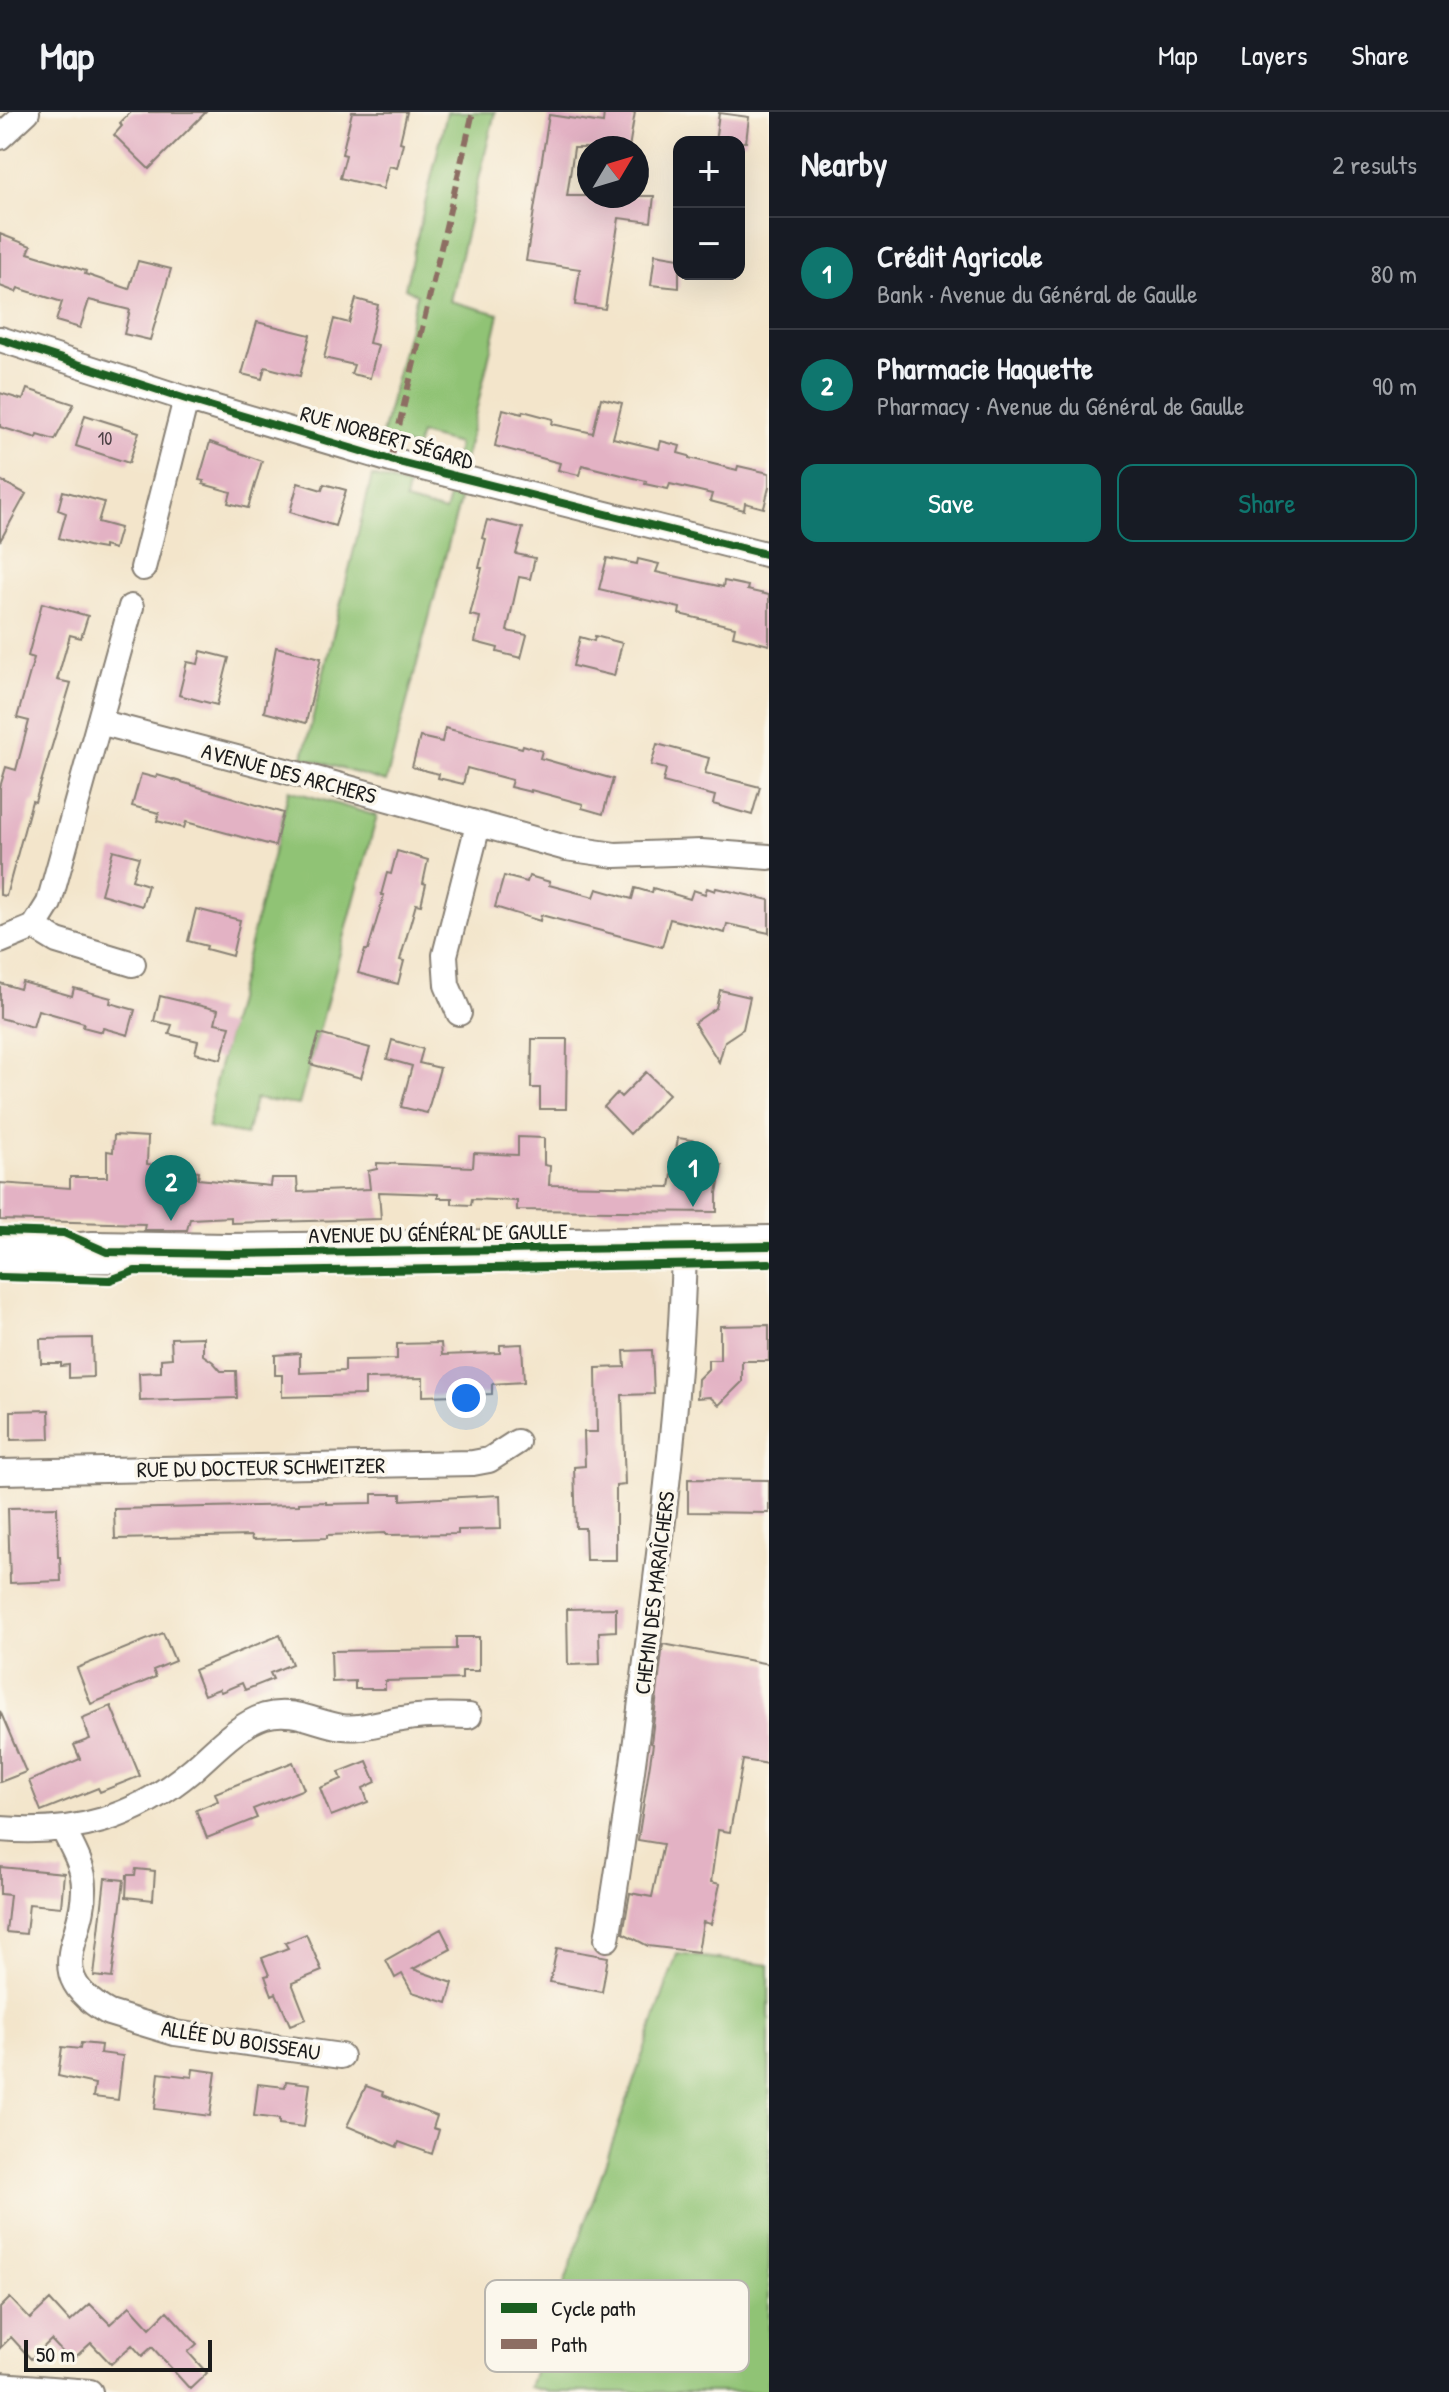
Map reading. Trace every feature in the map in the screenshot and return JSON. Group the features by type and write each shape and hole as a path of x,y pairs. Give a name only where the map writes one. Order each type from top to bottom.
{"main road":[{"name":"AVENUE DU GÉNÉRAL DE GAULLE","path":"684,1256 769,1246"},
{"name":"AVENUE DU GÉNÉRAL DE GAULLE","path":"0,1253 684,1256 769,1263"}],"street":[{"path":"0,137 27,112"},
{"name":"RUE NORBERT SÉGARD","path":"0,339 391,460 769,555"},
{"path":"143,568 186,399"},
{"path":"0,941 34,927 49,903 131,607"},
{"name":"AVENUE DES ARCHERS","path":"99,722 566,848 602,854 692,852 769,857"},
{"path":"459,1013 447,985 445,955 478,825"},
{"path":"34,927 57,941 133,964"},
{"name":"CHEMIN DES MARAÎCHERS","path":"607,1939 625,1831 660,1547 676,1390 684,1256"},
{"name":"RUE DU DOCTEUR SCHWEITZER","path":"0,1472 473,1463 489,1460 517,1442"},
{"path":"0,1829 63,1829 110,1819 137,1807 183,1777 242,1729 266,1716 292,1714 350,1728 420,1716 469,1716"},
{"name":"ALLÉE DU BOISSEAU","path":"63,1829 80,1866 84,1888 69,1963 77,1984 99,2007 109,2013 175,2033 341,2056"},
{"path":"0,2385 90,2392"}],"green space":[{"path":"447,112 495,112 450,301 499,314 465,459 456,457 458,444 420,434 416,448 381,439 417,294 405,288"},
{"path":"372,476 408,486 405,501 445,512 450,494 461,496 386,782 303,757"},
{"path":"289,790 377,816 299,1105 255,1099 246,1135 208,1128 215,1083"},
{"path":"677,1954 769,1965 769,2392 549,2392 529,2387 534,2372 749,2372 749,2280 566,2280"}],"building":[{"path":"131,112 206,112 149,169 114,135"},
{"path":"352,112 407,112 397,168 389,166 383,189 340,178"},
{"path":"604,112 635,112 631,136 577,136 567,196 577,196 577,208 649,208 649,196 654,196 651,222 619,218 605,309 575,305 580,269 526,261 549,115 603,123"},
{"path":"719,113 749,117 746,142 745,136 716,136"},
{"path":"0,234 31,246 28,253 86,271 85,274 129,289 138,261 171,269 150,340 124,334 130,310 89,300 80,328 56,321 62,302 18,288 16,292 0,286"},
{"path":"655,254 673,257 673,280 679,280 679,288 651,285"},
{"path":"356,299 378,305 369,343 378,345 370,378 351,374 354,365 324,358 334,319 349,323"},
{"path":"257,322 310,335 300,376 265,367 262,379 242,374"},
{"path":"27,389 74,404 55,440 0,427 0,393 23,400"},
{"path":"601,398 622,403 613,438 659,449 661,441 680,446 678,453 689,458 737,470 738,466 769,473 764,508 745,503 744,510 710,501 712,494 670,484 668,489 645,484 646,481 582,465 579,475 558,470 560,463 495,446 503,409 553,419 552,424 593,433"},
{"path":"85,415 139,432 129,463 76,446"},
{"path":"210,442 262,461 248,508 228,503 231,492 199,480"},
{"path":"0,480 26,494 0,541"},
{"path":"298,483 322,490 324,484 346,490 335,526 290,512"},
{"path":"63,491 104,502 98,522 120,528 114,549 59,538 66,513 58,510"},
{"path":"487,520 523,528 516,554 535,558 530,579 519,577 507,631 527,635 521,658 475,642 480,617 470,615 482,568 479,568 486,539 482,538"},
{"path":"607,558 637,564 638,559 659,564 656,572 723,587 724,581 769,595 769,645 733,636 735,627 679,614 680,608 599,589"},
{"path":"42,603 88,616 81,638 70,635 57,680 71,683 35,802 32,801 6,896 0,895 0,787 6,767 16,770 29,721 17,718 34,658 28,656"},
{"path":"595,636 622,643 614,676 573,666 580,637 594,641"},
{"path":"276,647 321,658 306,723 264,712"},
{"path":"201,651 229,658 217,705 179,695 187,662 198,664"},
{"path":"445,728 522,748 523,745 542,751 540,758 613,779 603,814 582,808 583,804 510,787 512,780 467,768 463,784 412,767 420,737 442,742"},
{"path":"657,744 709,758 705,773 760,787 752,815 713,804 715,796 663,782 666,769 651,765"},
{"path":"141,774 156,778 157,775 283,813 275,846 186,822 184,828 157,821 159,813 132,806"},
{"path":"113,850 139,857 132,880 148,885 142,906 101,894"},
{"path":"397,851 428,860 421,905 416,904 400,960 404,961 398,984 358,973 384,895 381,895 387,873 391,874"},
{"path":"504,876 527,882 529,876 550,882 549,885 594,897 597,889 632,899 635,888 652,893 653,888 690,899 693,890 705,894 707,888 715,891 716,888 769,900 769,933 727,924 725,933 670,919 662,947 541,915 540,921 495,907"},
{"path":"196,909 240,920 232,956 188,941"},
{"path":"22,982 72,996 74,988 111,998 110,1003 135,1010 128,1035 103,1028 102,1032 83,1027 84,1023 38,1010 33,1027 0,1018 0,983 20,989"},
{"path":"720,990 750,997 743,1029 725,1041 719,1062 694,1023 716,1008"},
{"path":"160,996 218,1010 215,1023 230,1026 221,1059 195,1053 198,1041 169,1034 172,1025 154,1021"},
{"path":"319,1034 370,1048 361,1078 310,1064"},
{"path":"532,1039 567,1039 566,1109 540,1109 540,1088 531,1088"},
{"path":"392,1040 423,1049 419,1063 440,1068 427,1113 401,1107 412,1066 387,1059"},
{"path":"646,1072 669,1094 630,1134 604,1107 617,1093 621,1097"},
{"path":"114,1135 148,1137 147,1164 199,1171 198,1179 270,1186 271,1178 297,1178 298,1192 370,1189 368,1171 377,1169 377,1163 473,1167 474,1153 518,1155 518,1137 544,1138 544,1165 550,1166 549,1185 670,1187 678,1138 698,1141 694,1161 722,1165 717,1212 517,1210 517,1201 472,1199 471,1205 452,1204 452,1198 438,1198 438,1194 379,1192 381,1219 231,1223 231,1217 190,1219 187,1230 144,1230 145,1224 0,1220 0,1183 70,1188 70,1177 107,1177 107,1151 113,1152"},
{"path":"769,1325 769,1361 742,1361 742,1382 719,1405 710,1397 697,1398 698,1379 708,1369 708,1360 720,1360 720,1326"},
{"path":"203,1337 203,1355 221,1371 236,1371 237,1398 140,1401 139,1373 161,1372 161,1359 172,1358 171,1338"},
{"path":"92,1338 93,1377 69,1378 69,1365 41,1363 40,1339"},
{"path":"441,1343 442,1355 500,1353 500,1345 522,1344 524,1382 492,1384 492,1394 423,1396 423,1378 365,1379 365,1395 282,1397 282,1375 275,1375 275,1355 300,1353 300,1373 345,1371 345,1360 397,1359 397,1344"},
{"path":"652,1350 654,1394 622,1395 625,1485 616,1486 616,1560 586,1560 585,1528 576,1528 574,1467 585,1466 584,1432 597,1432 596,1368 625,1367 624,1351"},
{"path":"49,1410 50,1439 11,1440 11,1411"},
{"path":"688,1479 769,1480 769,1513 688,1512"},
{"path":"372,1494 401,1494 401,1500 500,1495 501,1529 458,1530 458,1534 386,1533 252,1540 251,1536 115,1539 114,1509 372,1503"},
{"path":"57,1507 61,1581 10,1583 8,1508"},
{"path":"616,1608 616,1631 599,1632 600,1664 568,1665 567,1609"},
{"path":"163,1633 175,1661 153,1670 156,1677 91,1704 77,1668"},
{"path":"280,1635 292,1664 270,1673 273,1679 245,1690 242,1683 204,1695 194,1670"},
{"path":"456,1637 479,1637 479,1671 462,1671 462,1679 385,1681 385,1689 355,1689 355,1681 332,1682 331,1651 456,1649"},
{"path":"663,1644 769,1664 769,1764 743,1760 730,1832 718,1830 711,1882 720,1884 711,1924 703,1922 698,1952 648,1946 623,1933 630,1893 652,1897 663,1844 638,1840 653,1744"},
{"path":"111,1706 140,1776 100,1792 98,1788 41,1811 29,1781 80,1759 74,1745 90,1739 82,1718"},
{"path":"0,1711 26,1772 0,1782"},
{"path":"367,1761 376,1782 363,1788 368,1802 331,1816 320,1788 342,1779 339,1772"},
{"path":"293,1762 304,1789 253,1809 257,1818 207,1838 196,1810 218,1801 215,1793"},
{"path":"0,1867 64,1873 61,1907 29,1904 26,1934 6,1932 10,1895 0,1894"},
{"path":"136,1869 155,1871 153,1900 126,1897 127,1875 135,1875"},
{"path":"105,1878 124,1880 112,1978 94,1976"},
{"path":"441,1929 451,1949 413,1969 453,1983 447,2003 412,1992 402,1974 395,1978 386,1960"},
{"path":"306,1934 322,1971 292,1983 306,2019 290,2025 276,1993 272,1995 262,1958 288,1948 285,1943"},
{"path":"557,1948 608,1957 602,1992 550,1982"},
{"path":"81,2043 101,2045 100,2053 123,2056 118,2100 93,2097 95,2084 58,2076 62,2047 80,2049"},
{"path":"193,2069 216,2072 210,2116 155,2109 159,2073 192,2077"},
{"path":"286,2081 310,2084 304,2127 279,2124 279,2119 254,2116 258,2084 285,2087"},
{"path":"366,2086 437,2116 433,2128 439,2130 432,2154 399,2142 397,2147 347,2126"},
{"path":"10,2298 30,2319 50,2300 70,2322 90,2304 110,2324 130,2306 150,2328 167,2311 197,2344 188,2352 207,2373 190,2389 152,2347 142,2356 132,2345 111,2364 91,2343 71,2361 51,2340 31,2359 11,2337 0,2348 0,2308"}],"marked path":[{"path":"391,460 473,112"}],"cycle path":[{"path":"0,339 391,460 769,555"},
{"path":"0,1231 64,1233 107,1252 228,1254 769,1246"},
{"path":"0,1277 110,1280 135,1271 272,1272 769,1263"}],"place":[{"name":"Crédit Agricole","path":"693,1207"},
{"name":"Pharmacie Haquette","path":"171,1221"}]}
